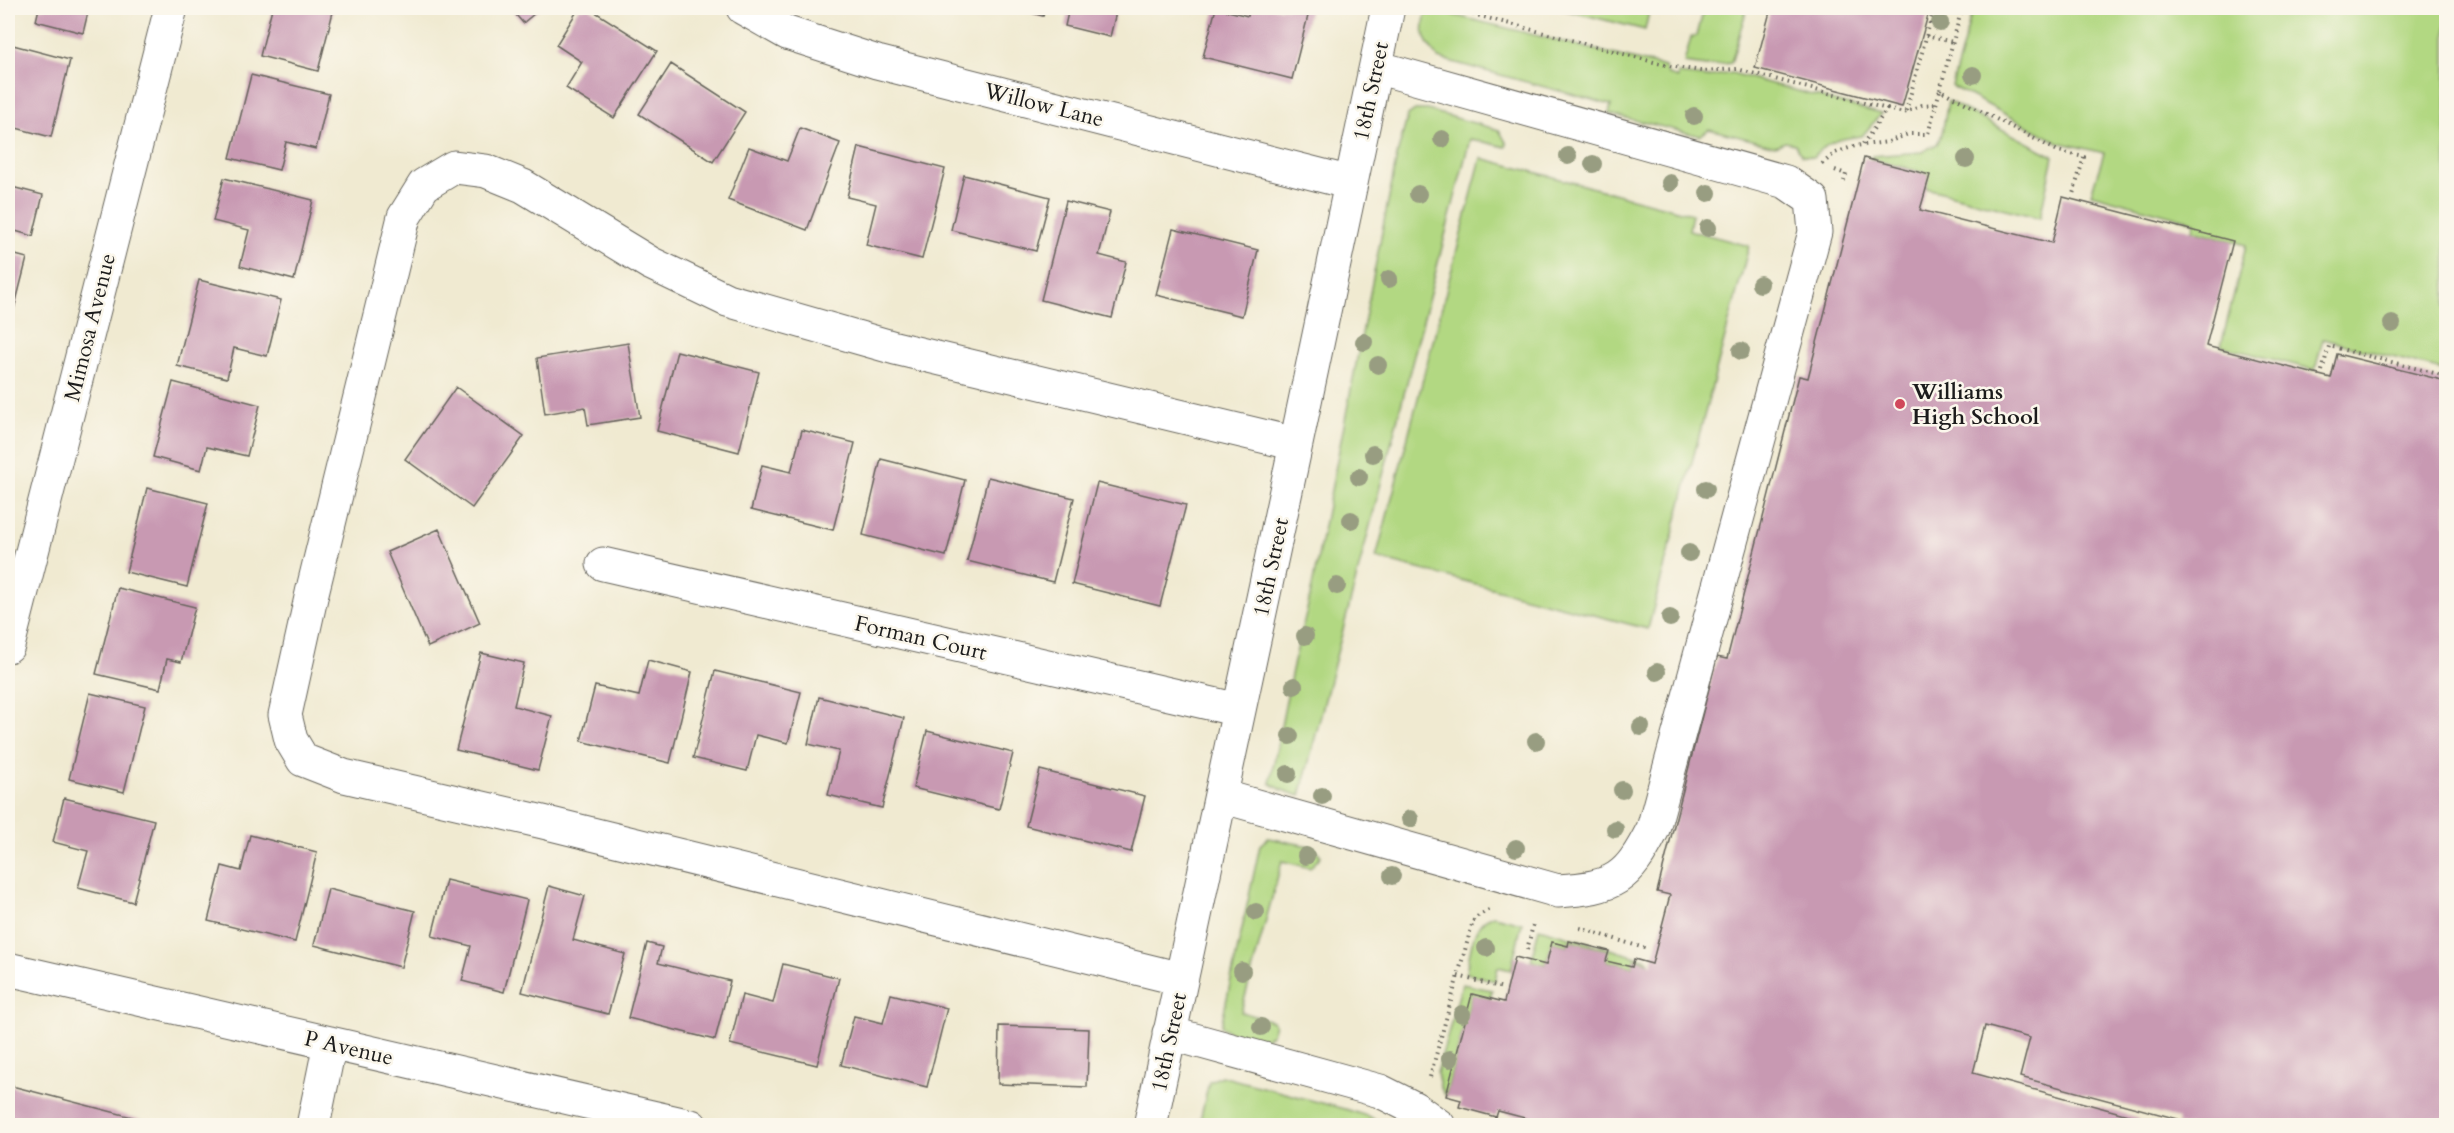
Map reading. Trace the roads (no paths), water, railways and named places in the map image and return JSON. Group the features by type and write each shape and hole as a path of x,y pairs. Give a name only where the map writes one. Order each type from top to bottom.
{"street":[{"name":"Mimosa Avenue","path":"8,646 171,8"},
{"name":"Willow Lane","path":"743,8 787,33 878,62 1351,183"},
{"name":"18th Street","path":"1149,1125 1388,8"},
{"path":"1221,796 1558,891 1586,889 1616,881 1637,860 1653,829 1815,232 1812,200 1786,182 1376,67"},
{"path":"1181,979 543,822 344,776 303,760 291,740 285,714 312,593 404,217 424,185 454,166 486,171 523,186 650,263 727,300 895,348 1296,444"},
{"name":"Forman Court","path":"603,564 1239,710"},
{"name":"P Avenue","path":"8,969 330,1043 584,1113 691,1125"},
{"path":"1169,1034 1380,1090 1414,1108 1439,1125"},
{"path":"313,1125 330,1043"}],"place":[{"name":"Williams High School","path":"1900,404"}]}
